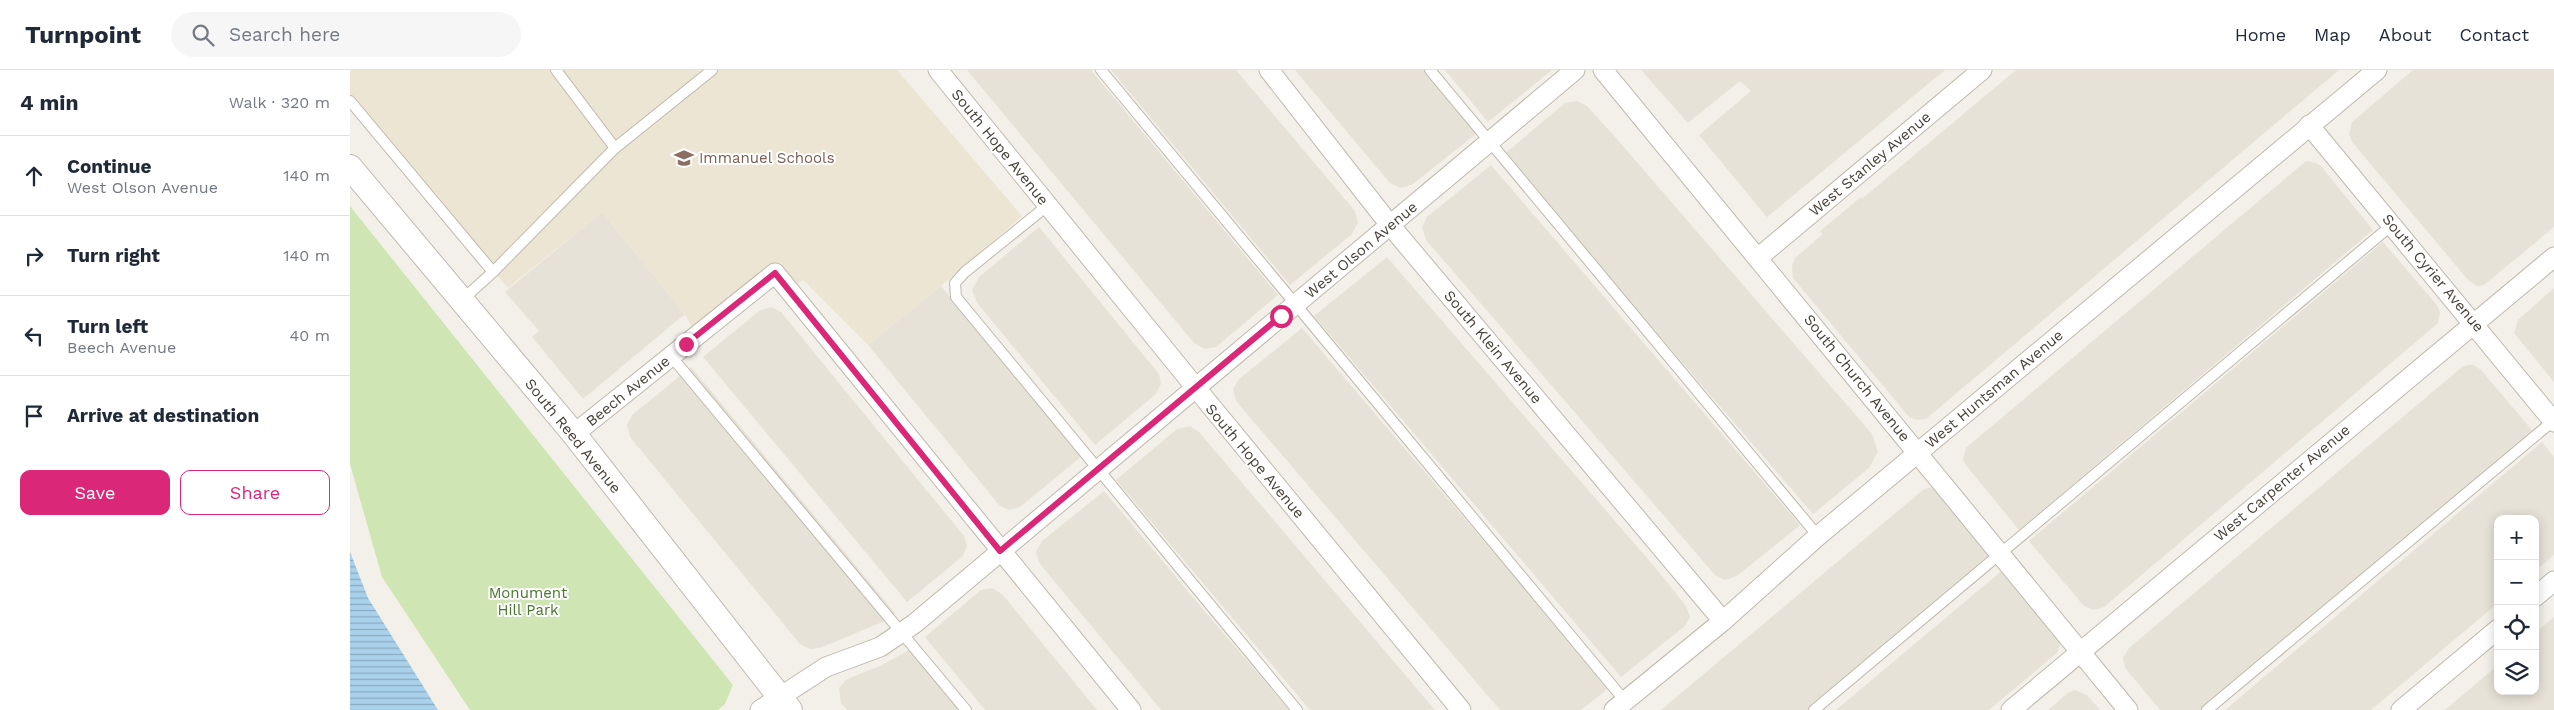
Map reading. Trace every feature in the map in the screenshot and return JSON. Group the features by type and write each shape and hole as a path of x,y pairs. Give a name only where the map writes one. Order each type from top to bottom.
{"street":[{"name":"South Hope Avenue","path":"938,70 1196,388 1462,710"},
{"name":"South Klein Avenue","path":"1269,70 1390,225 1723,620"},
{"name":"West Olson Avenue","path":"776,706 826,668 880,647 901,633 1575,70"},
{"name":"South Church Avenue","path":"1603,70 1759,257 2128,710"},
{"name":"West Stanley Avenue","path":"1759,257 1982,70"},
{"name":"West Huntsman Avenue","path":"1619,706 1723,620 1818,536 2377,70"},
{"name":"South Cyrier Avenue","path":"2309,125 2393,224 2554,421"},
{"name":"South Reed Avenue","path":"350,167 574,434 776,706"},
{"name":"West Carpenter Avenue","path":"2011,710 2554,257"},
{"name":"Beech Avenue","path":"574,434 775,273 1000,551"},
{"path":"1000,551 1131,710"},
{"path":"2539,594 2554,581"},
{"path":"2401,710 2494,631"}],"lane":[{"path":"556,70 615,148"},
{"path":"462,300 493,272 615,148 712,70"},
{"path":"1101,70 1296,305 1619,706"},
{"path":"1430,70 1818,536"},
{"path":"350,101 493,272"},
{"path":"1047,206 966,272 956,283 956,297 1297,710"},
{"path":"1814,710 2393,224"},
{"path":"671,356 966,710"},
{"path":"2207,710 2554,421"}],"shaded area":[{"name":"Immanuel Schools","path":"350,70 897,70 1022,216 941,286 868,345 803,280 784,295 772,281 698,340 685,314 602,212 508,288 350,104"},
{"path":"967,70 1091,70 1278,295 1216,347 1205,349 1194,343"},
{"path":"1111,70 1236,70 1355,211 1358,223 1352,234 1290,285"},
{"path":"1295,70 1424,70 1477,133 1413,184 1401,188 1390,183"},
{"path":"1445,70 1552,70 1488,122"},
{"path":"1641,70 1945,70 1767,217 1699,135 1751,91 1740,81 1688,123"},
{"path":"2016,70 2339,70 1926,419 1917,420 1909,417 1793,278 1792,265 1795,258 1823,234 1820,231 1861,197 1863,198"},
{"path":"2413,70 2554,70 2554,227 2484,285 2478,286 2469,281 2352,142 2349,134 2352,122"},
{"path":"1577,101 1587,106 1616,138 1872,434 1878,452 1869,468 1813,514 1503,155 1565,103"},
{"path":"2306,161 2321,166 2373,230 2019,530 1965,464 1963,459 1966,448"},
{"path":"1491,165 1800,525 1737,576 1725,580 1715,575 1426,240 1422,227 1427,217"},
{"path":"602,212 685,314 583,399 532,337 539,331 505,292"},
{"path":"1039,227 1159,374 1161,384 1156,394 1095,445 977,303 972,290 979,277"},
{"path":"2383,242 2437,305 2440,312 2438,323 2104,607 2094,610 2084,606 2029,541"},
{"path":"1387,257 1659,572 1686,606 1690,617 1685,626 1621,677 1314,316"},
{"path":"941,286 1082,456 1020,507 1009,510 1000,506 868,345"},
{"path":"2554,288 2554,382 2514,333 2518,320"},
{"path":"771,307 781,312 964,536 967,546 963,556 907,602 703,357 759,311"},
{"path":"1302,328 1609,688 1581,710 1500,710 1236,401 1233,389 1239,379"},
{"path":"2474,365 2481,370 2532,430 2201,710 2160,710 2125,668 2123,658 2129,648 2462,367"},
{"path":"691,367 895,613 885,621 820,648 810,649 800,644 630,437 627,425 632,415"},
{"path":"1190,426 1199,432 1435,710 1310,710 1116,480 1177,429"},
{"path":"2542,442 2554,457 2554,555 2539,568 2539,515 2494,515 2494,606 2371,710 2225,710"},
{"path":"1933,487 1995,556 1813,710 1661,710 1924,489"},
{"path":"1104,491 1289,710 1161,710 1040,564 1036,552 1042,541"},
{"path":"2005,568 2062,640 2057,653 1989,710 1836,710"},
{"path":"992,588 1002,594 1097,710 985,710 925,637 981,590"},
{"path":"2554,617 2554,710 2445,710 2494,668 2494,695 2539,695 2539,630"},
{"path":"913,648 965,710 847,710 841,703 839,688 847,679 880,666"},
{"path":"2075,690 2087,695 2100,710 2048,710 2069,692"}],"green space":[{"name":"Monument Hill Park","path":"350,206 733,685 725,704 718,710 470,710 382,577 350,464"}],"water":[{"path":"350,552 368,598 438,710 350,710"}],"place":[{"name":"Immanuel Schools","path":"684,158"}],"route":[{"path":"686,344 775,273 1000,551 1281,316"}]}
